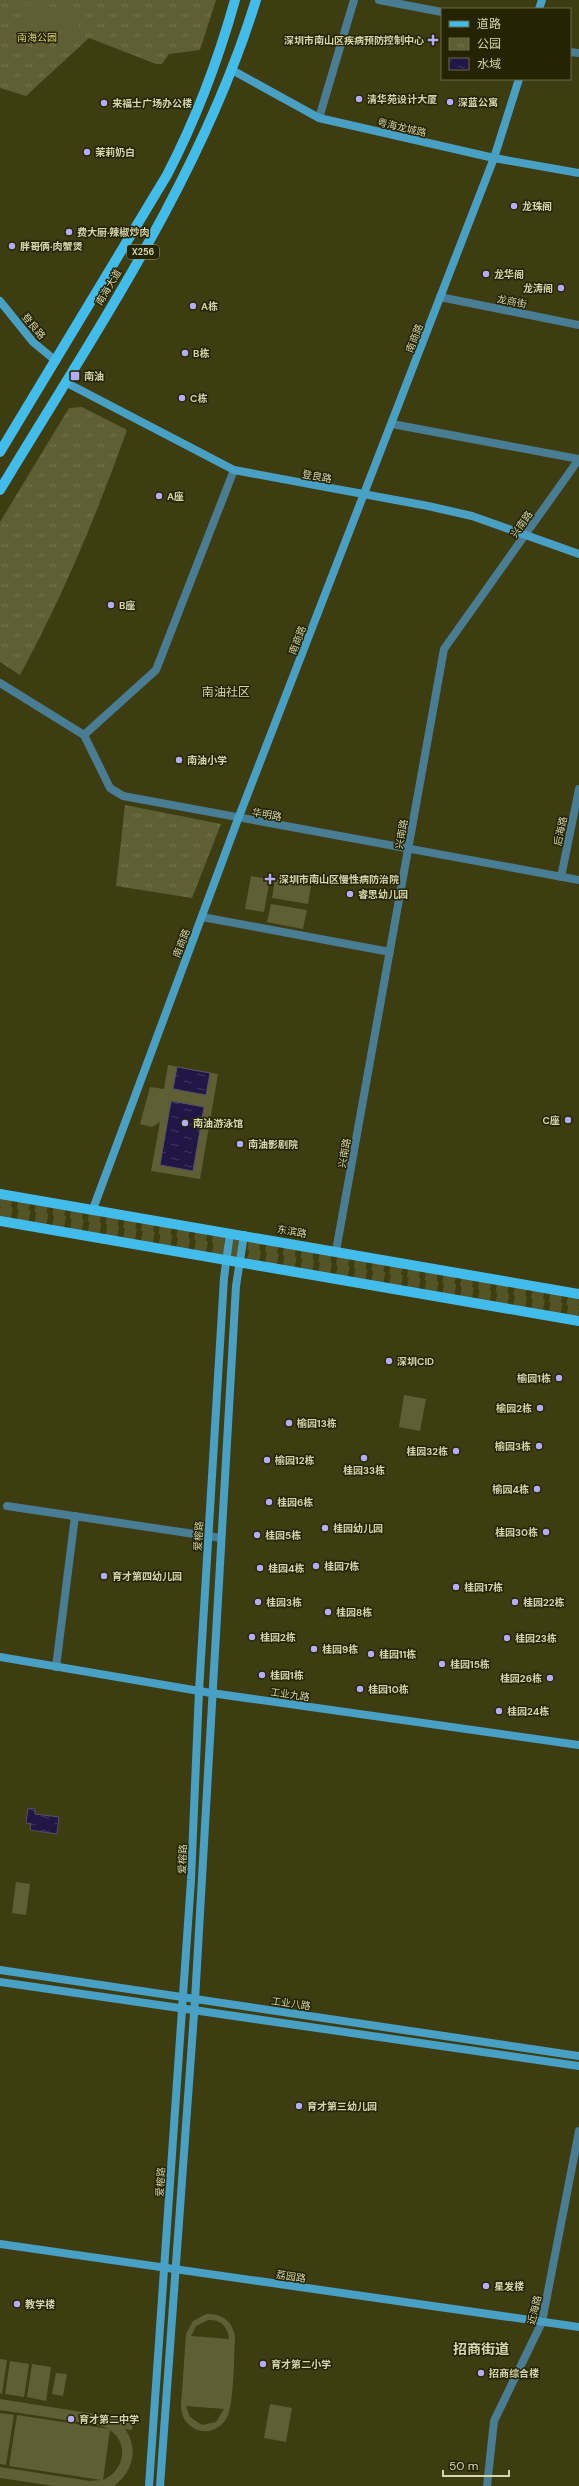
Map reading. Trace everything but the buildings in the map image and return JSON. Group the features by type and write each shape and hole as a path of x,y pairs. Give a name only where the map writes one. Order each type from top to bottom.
{"main road":[{"name":"南海大道","path":"0,452 157,194 186,138 215,64 235,0"},
{"name":"南海大道","path":"0,490 170,206 204,138 232,70 256,0"},
{"name":"东滨路","path":"0,1194 579,1294"},
{"path":"0,1221 579,1321"}],"street":[{"path":"319,118 354,0"},
{"path":"379,0 441,12"},
{"name":"粤海龙城路","path":"232,70 319,118 494,158 579,173"},
{"name":"南商路","path":"93,1209 238,819 494,158 519,80"},
{"name":"龙商街","path":"440,298 579,325"},
{"name":"登良路","path":"0,301 33,342 56,361"},
{"name":"登良路","path":"65,382 234,470 472,516 579,554"},
{"path":"392,424 579,459"},
{"name":"兴南路","path":"336,1251 444,649 579,459"},
{"path":"0,683 84,734 156,670 234,470"},
{"name":"华明路","path":"84,734 110,788 115,793 123,796 238,819 579,880"},
{"name":"后海路","path":"561,877 579,789"},
{"path":"202,917 390,952"},
{"name":"爱榕路","path":"148,2486 191,1880 199,1691 208,1536 226,1260 230,1233"},
{"name":"爱榕路","path":"161,2482 195,2000 211,1693 239,1262 244,1235"},
{"path":"8,1506 221,1538"},
{"path":"56,1667 75,1516"},
{"name":"工业九路","path":"0,1657 211,1693 579,1746"},
{"name":"工业八路","path":"0,1970 579,2056"},
{"path":"0,1982 181,2010 579,2066"},
{"name":"近海路","path":"487,2486 494,2421 542,2322 579,2131"},
{"name":"荔园路","path":"0,2244 579,2327"},
{"path":"149,2477 161,2482"}],"green space":[{"name":"南海公园","path":"0,0 216,0 200,50 169,54 162,64 156,64 89,38 26,96 0,88"},
{"path":"27,4 81,14 76,41 22,31"},
{"path":"82,407 127,430 104,493 65,585 20,675 0,662 0,522 69,408"},
{"path":"125,805 221,824 192,898 116,886"},
{"path":"251,876 270,879 264,912 245,909"},
{"path":"275,879 311,886 308,904 272,898"},
{"path":"271,904 307,910 303,929 267,922"},
{"name":"南油游泳馆","path":"168,1065 218,1074 200,1179 151,1171 160,1122 152,1127 140,1124 150,1087 164,1089"},
{"path":"404,1395 426,1399 420,1431 399,1427"},
{"path":"16,1882 30,1884 26,1915 12,1913"},
{"path":"206,2314 217,2315 229,2322 234,2331 235,2337 233,2389 230,2408 223,2424 210,2431 200,2431 192,2427 185,2419 181,2410 186,2334 193,2321","holes":["208,2320 220,2322 225,2327 229,2339 191,2336 196,2326","186,2406 224,2409 216,2422 202,2425 190,2417"]},
{"path":"0,2359 7,2360 2,2394 0,2393"},
{"path":"10,2361 29,2364 24,2397 5,2394"},
{"path":"32,2364 51,2367 46,2401 27,2397"},
{"path":"56,2373 67,2374 63,2396 52,2394"},
{"path":"0,2399 133,2420 132,2430 125,2429 132,2444 133,2452 130,2467 121,2480 114,2486 54,2486 0,2478 0,2467 90,2481 101,2480 9,2466 17,2415 109,2429 98,2425 0,2410","holes":["110,2430 120,2442 122,2450 120,2464 110,2476 103,2480"]},
{"path":"270,2404 292,2408 286,2442 264,2438"},
{"path":"0,2413 14,2415 6,2465 0,2464"}],"water":[{"path":"177,1067 210,1073 206,1095 173,1089"},
{"path":"171,1101 204,1107 193,1171 160,1165"},
{"path":"28,1808 35,1809 35,1814 59,1817 57,1834 30,1830 31,1824 26,1823"}],"tunnel":[{"path":"0,1200 579,1301"},
{"path":"0,1211 579,1312"}],"place":[{"name":"深圳市南山区疾病预防控制中心","path":"433,40"},
{"name":"清华苑设计大厦","path":"359,99"},
{"name":"深蓝公寓","path":"450,102"},
{"name":"来福士广场办公楼","path":"104,103"},
{"name":"茉莉奶白","path":"87,152"},
{"name":"龙珠阁","path":"514,206"},
{"name":"费大厨·辣椒炒肉","path":"69,232"},
{"name":"胖哥俩·肉蟹煲","path":"12,246"},
{"name":"龙华阁","path":"486,274"},
{"name":"龙涛阁","path":"561,288"},
{"name":"A栋","path":"193,306"},
{"name":"B栋","path":"185,353"},
{"name":"南油","path":"75,376"},
{"name":"C栋","path":"182,398"},
{"name":"A座","path":"159,496"},
{"name":"B座","path":"111,605"},
{"name":"南油小学","path":"179,760"},
{"name":"深圳市南山区慢性病防治院","path":"270,879"},
{"name":"睿思幼儿园","path":"350,894"},
{"name":"C座","path":"568,1120"},
{"name":"南油游泳馆","path":"185,1123"},
{"name":"南油影剧院","path":"240,1144"},
{"name":"深圳CID","path":"389,1361"},
{"name":"榆园1栋","path":"559,1378"},
{"name":"榆园2栋","path":"540,1408"},
{"name":"榆园13栋","path":"289,1423"},
{"name":"榆园3栋","path":"539,1446"},
{"name":"桂园32栋","path":"456,1451"},
{"name":"桂园33栋","path":"364,1458"},
{"name":"榆园12栋","path":"267,1460"},
{"name":"榆园4栋","path":"537,1489"},
{"name":"桂园6栋","path":"269,1502"},
{"name":"桂园幼儿园","path":"325,1528"},
{"name":"桂园30栋","path":"546,1532"},
{"name":"桂园5栋","path":"257,1535"},
{"name":"桂园7栋","path":"316,1566"},
{"name":"桂园4栋","path":"260,1568"},
{"name":"育才第四幼儿园","path":"104,1576"},
{"name":"桂园17栋","path":"456,1587"},
{"name":"桂园3栋","path":"258,1602"},
{"name":"桂园22栋","path":"515,1602"},
{"name":"桂园8栋","path":"328,1612"},
{"name":"桂园2栋","path":"252,1637"},
{"name":"桂园23栋","path":"507,1638"},
{"name":"桂园9栋","path":"314,1649"},
{"name":"桂园11栋","path":"371,1654"},
{"name":"桂园15栋","path":"442,1664"},
{"name":"桂园1栋","path":"262,1675"},
{"name":"桂园26栋","path":"550,1678"},
{"name":"桂园10栋","path":"360,1689"},
{"name":"桂园24栋","path":"499,1711"},
{"name":"育才第三幼儿园","path":"299,2106"},
{"name":"星发楼","path":"486,2286"},
{"name":"教学楼","path":"17,2304"},
{"name":"育才第二小学","path":"263,2364"},
{"name":"招商综合楼","path":"481,2373"},
{"name":"育才第二中学","path":"71,2419"}],"district":[{"name":"南油社区","path":"226,692"},
{"name":"招商街道","path":"481,2349"}]}
